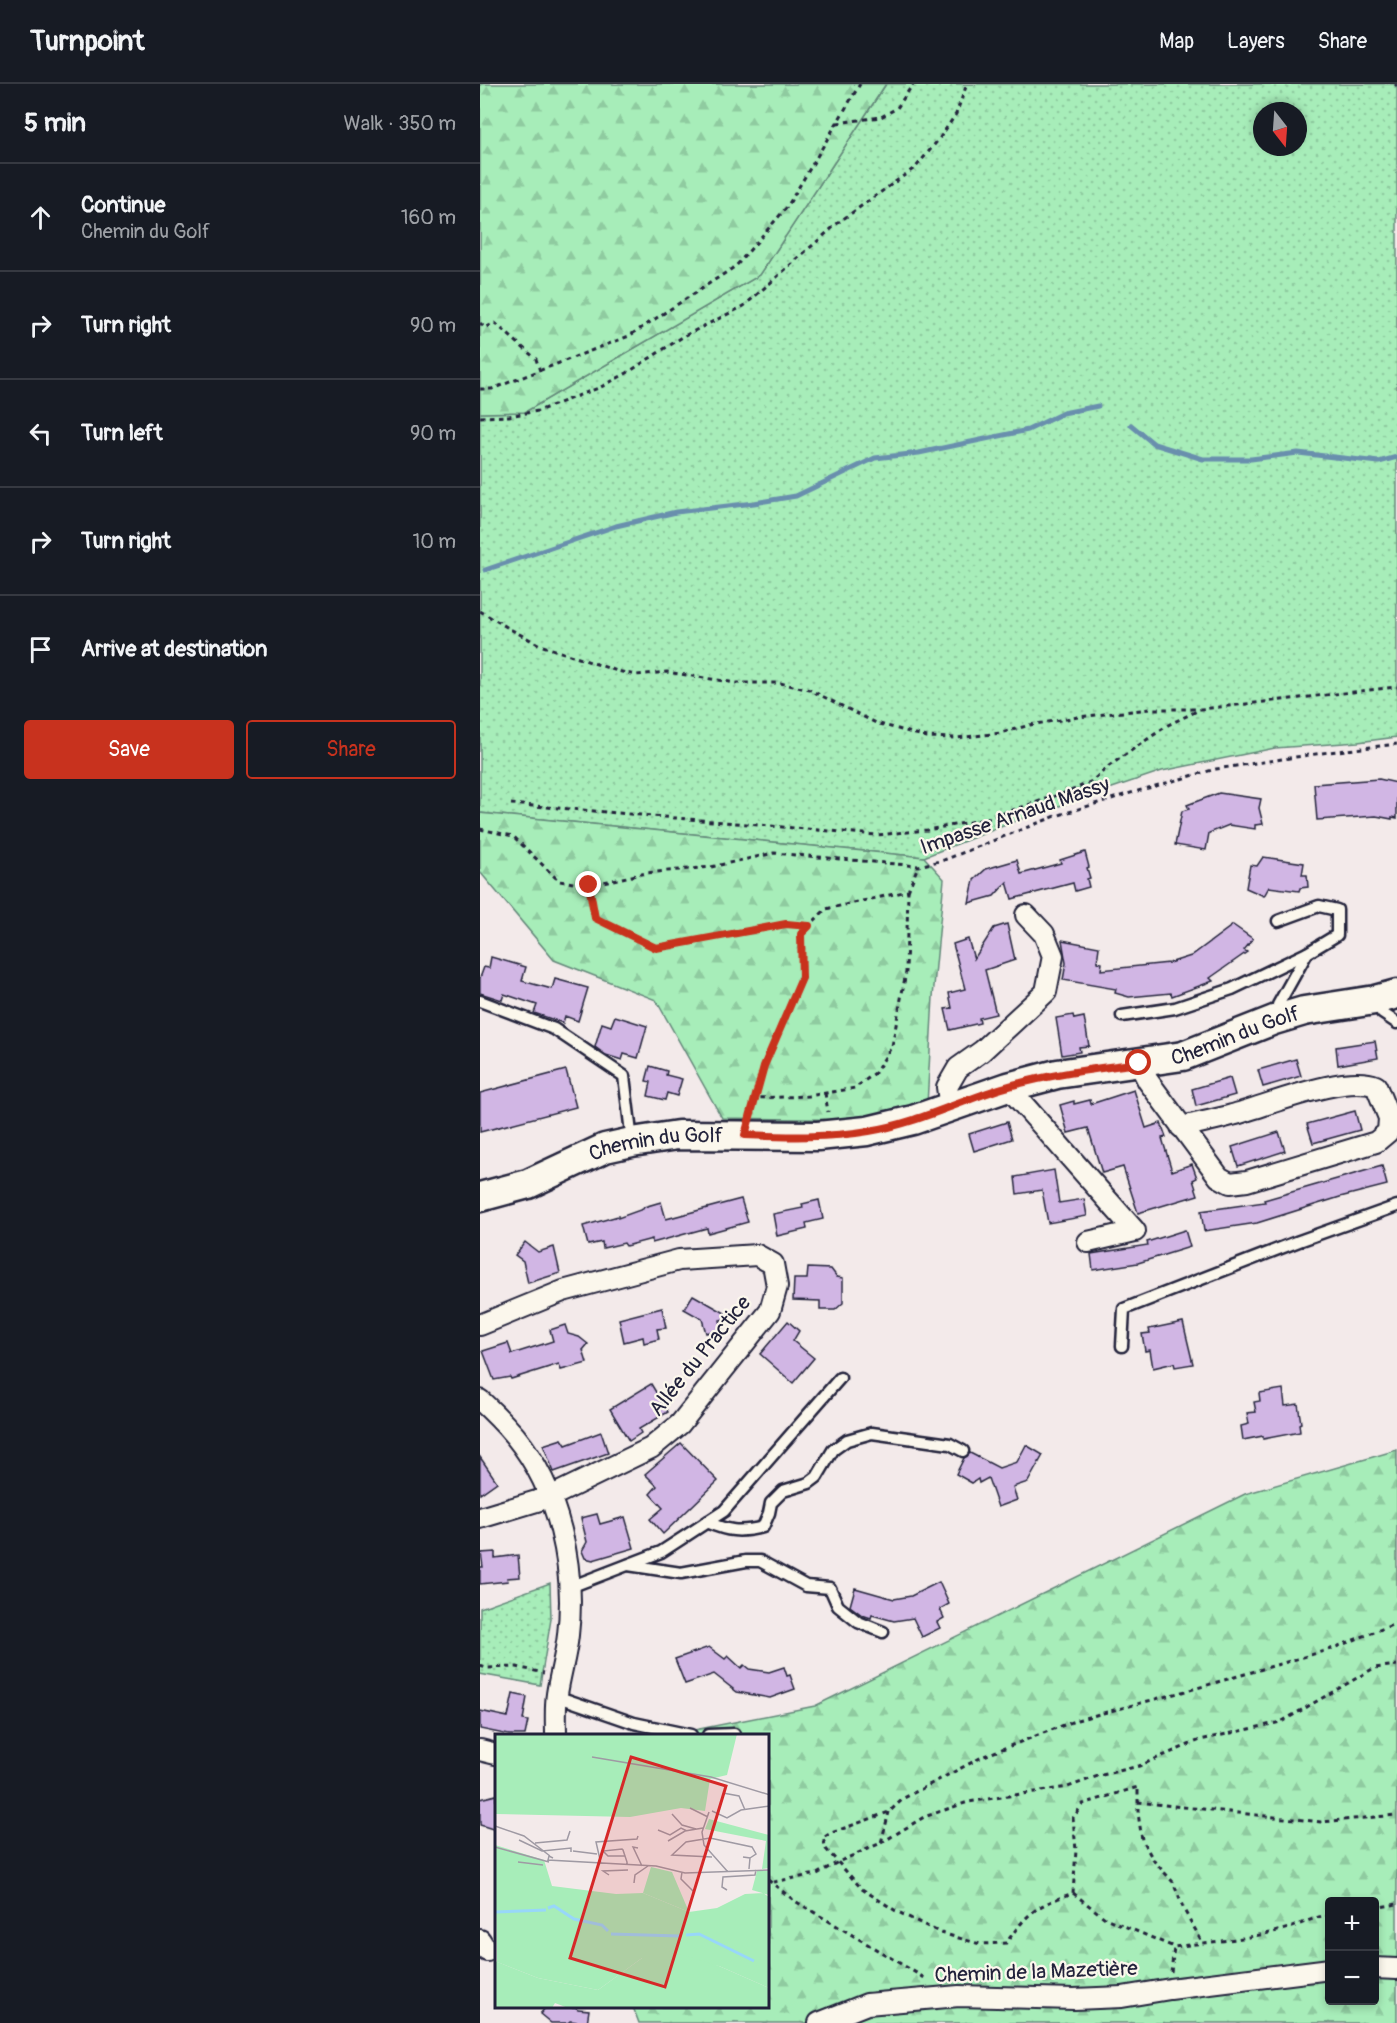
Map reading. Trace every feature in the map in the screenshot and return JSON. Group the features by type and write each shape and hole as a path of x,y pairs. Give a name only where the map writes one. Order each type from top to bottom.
{"street":[{"path":"950,1107 947,1087 958,1068 982,1051 1046,992 1053,956 1044,934 1026,915"},
{"name":"Chemin du Golf","path":"480,1197 528,1184 605,1148 632,1142 678,1135 818,1136 867,1131 913,1120 1008,1087 1058,1074 1183,1056 1274,1020 1304,1011 1386,997"},
{"path":"1139,1063 1148,1081 1181,1127 1219,1177 1230,1183 1247,1181 1376,1142 1388,1132 1389,1118 1376,1086 1369,1083 1336,1084 1230,1116 1181,1127"},
{"path":"1008,1087 1135,1231 1088,1242"},
{"name":"Allée du Practice","path":"480,1325 563,1291 679,1260 757,1255 773,1264 777,1286 770,1311 680,1424 651,1448 550,1497 480,1518"},
{"path":"480,1400 516,1437 541,1476 550,1497 565,1547 570,1587 568,1637 558,1686 556,1734"},
{"path":"480,1750 495,1754"},
{"path":"1379,1968 1397,1969"},
{"name":"Chemin de la Mazetière","path":"819,2023 867,2004 959,1996 1074,1999 1122,1997 1325,1970"}],"lane":[{"path":"1122,1016 1175,1008 1232,989 1307,953 1337,935 1336,910 1318,906 1278,921"},
{"path":"1278,1005 1307,953"},
{"path":"1386,997 1382,1013 1397,1023"},
{"path":"480,1001 554,1029 624,1076 632,1142"},
{"path":"1122,1346 1124,1309 1299,1241 1397,1206"},
{"path":"570,1587 661,1552 724,1511 840,1378"},
{"path":"706,1522 728,1530 746,1531 763,1527 771,1503 783,1491 809,1483 817,1477 833,1450 847,1440 872,1433 950,1444 963,1451"},
{"path":"628,1565 681,1573 760,1561 806,1586 830,1588 838,1606 858,1622 883,1632"},
{"path":"558,1686 634,1723 686,1734"}],"path":[{"path":"480,389 492,389 629,336 736,266 787,207 860,84"},
{"path":"837,123 880,117 897,108 913,84"},
{"path":"480,417 509,416 538,411 601,387 627,374 684,336 744,306 839,222 916,167 956,114 968,84"},
{"path":"480,323 485,328 495,323 536,359 540,371"},
{"path":"480,611 540,645 617,671 636,675 667,672 736,683 780,683 810,690 876,723 927,737 956,738 1001,733 1040,723 1150,709 1201,709 1397,687"},
{"path":"511,804 868,834 927,830 986,819 1092,782 1109,766 1168,725 1201,709"},
{"name":"Impasse Arnaud Massy","path":"480,829 513,836 560,881 589,885 646,873 711,867 774,853 918,866 944,860 1056,816 1216,769 1397,744"},
{"path":"755,1098 808,1096 855,1088 875,1073 892,1046 906,972 908,891 918,866"},
{"path":"589,885 595,918 656,948 786,924 809,926"},
{"path":"745,1135 764,1066 802,978 801,934 826,909 908,891"},
{"path":"825,1093 830,1118"},
{"path":"1073,1893 1045,1903 1024,1918 1006,1942 980,1944 941,1933 896,1911 862,1889 826,1849 823,1838 889,1812 904,1798 984,1756 1077,1720 1322,1652 1397,1623"},
{"path":"770,1881 817,1874 881,1843 924,1817 968,1802 1068,1787 1098,1776 1139,1766 1200,1740 1281,1722 1374,1668 1397,1665"},
{"path":"480,1666 486,1668 517,1667 558,1686"},
{"path":"1073,1893 1076,1850 1073,1818 1083,1804 1138,1787 1142,1840 1154,1861 1173,1882 1184,1910 1203,1943"},
{"path":"1138,1803 1321,1822 1397,1815"},
{"path":"881,1843 889,1812"},
{"path":"770,1881 795,1902 916,1974 959,1996"},
{"path":"1073,1893 1105,1918 1174,1947 1246,1938 1290,1928 1325,1915"},
{"path":"1379,1907 1397,1904"},
{"path":"1170,1989 1174,1947"}],"green space":[{"path":"480,84 886,84 760,275 525,412 480,413"},
{"path":"886,84 1397,84 1397,737 1275,748 1162,771 1021,819 924,857 480,813 480,413 525,412 760,275"},
{"path":"480,813 924,857 944,879 933,997 927,1105 876,1120 722,1118 656,1000 554,960 480,872"},
{"path":"1397,1450 1397,2023 639,2023 633,2008 770,2008 770,1734 674,1734 815,1706 1245,1494"},
{"path":"550,1583 551,1619 540,1685 480,1674 480,1608"}],"building":[{"path":"1379,779 1397,783 1397,818 1376,816 1317,820 1314,784"},
{"path":"1219,793 1261,799 1259,808 1263,824 1255,825 1255,829 1229,825 1209,833 1206,850 1175,845 1182,811 1189,809 1187,805"},
{"path":"1085,852 1089,867 1087,868 1090,878 1087,879 1089,887 1075,891 1073,883 1012,899 1007,882 994,896 969,903 974,880 986,869 1017,860 1021,874 1061,863 1060,860"},
{"path":"1263,857 1304,863 1302,875 1307,875 1308,887 1300,888 1299,891 1269,887 1264,896 1246,888 1250,865 1257,866"},
{"path":"1007,924 1015,960 985,970 996,1014 979,1018 980,1023 950,1030 945,1009 952,1008 949,993 965,989 953,944 968,939 974,959 994,928"},
{"path":"1233,925 1253,939 1244,950 1247,952 1210,978 1213,981 1172,996 1171,993 1129,997 1115,993 1116,989 1063,980 1066,963 1062,940 1099,947 1097,962 1102,963 1101,970 1169,963 1191,956"},
{"path":"491,957 526,967 522,981 552,989 555,979 588,988 578,1021 565,1016 563,1023 534,1013 537,1005 504,994 502,1000 480,993 480,978 484,967 489,968"},
{"path":"1073,1015 1074,1019 1084,1017 1089,1046 1079,1047 1080,1052 1062,1055 1056,1018"},
{"path":"615,1016 647,1026 638,1058 624,1054 622,1060 606,1055 595,1047 602,1023 611,1026"},
{"path":"1375,1041 1378,1058 1338,1065 1336,1047"},
{"path":"1296,1059 1301,1076 1263,1087 1258,1070"},
{"path":"650,1066 667,1071 666,1075 682,1079 677,1096 667,1093 665,1100 648,1096 651,1082 646,1081"},
{"path":"566,1070 576,1107 480,1132 480,1093"},
{"path":"1230,1078 1235,1095 1196,1106 1192,1089"},
{"path":"1134,1090 1146,1128 1161,1123 1166,1137 1162,1138 1172,1171 1192,1164 1197,1178 1193,1180 1198,1195 1138,1213 1123,1167 1102,1173 1088,1128 1068,1133 1060,1105 1090,1100 1091,1104"},
{"path":"1355,1111 1360,1130 1313,1143 1307,1124"},
{"path":"1007,1122 1012,1139 974,1151 969,1134"},
{"path":"1279,1132 1285,1151 1238,1166 1232,1147"},
{"path":"1382,1166 1387,1185 1257,1223 1204,1231 1201,1211 1265,1202 1264,1200"},
{"path":"1054,1170 1059,1203 1084,1199 1087,1216 1048,1223 1042,1190 1017,1194 1015,1177"},
{"path":"741,1199 748,1222 708,1233 707,1228 652,1243 652,1239 626,1246 624,1243 603,1248 602,1242 588,1245 583,1226 618,1216 618,1218 661,1202 666,1219"},
{"path":"819,1200 823,1219 806,1223 807,1229 777,1236 773,1214 803,1208 802,1204"},
{"path":"1185,1230 1190,1247 1138,1263 1093,1270 1091,1254 1148,1245 1147,1242"},
{"path":"525,1242 538,1252 554,1247 560,1273 528,1283 523,1261 515,1255"},
{"path":"808,1268 831,1269 837,1277 843,1278 843,1303 835,1310 820,1310 820,1301 793,1300 794,1279 807,1279"},
{"path":"693,1295 732,1317 720,1320 722,1329 706,1333 702,1319 684,1309"},
{"path":"662,1308 666,1328 657,1329 659,1339 644,1343 643,1337 624,1342 619,1319"},
{"path":"788,1321 799,1331 793,1341 814,1358 793,1383 760,1354"},
{"path":"1183,1322 1193,1364 1175,1367 1174,1363 1153,1368 1150,1350 1145,1351 1142,1334 1150,1333 1149,1329"},
{"path":"565,1325 568,1334 579,1337 588,1344 583,1350 587,1363 561,1370 559,1364 511,1379 510,1377 494,1380 483,1351 508,1343 512,1354 553,1341 550,1330"},
{"path":"651,1384 668,1412 639,1429 641,1433 629,1441 610,1409"},
{"path":"1283,1389 1285,1406 1298,1404 1300,1432 1243,1440 1241,1426 1249,1424 1247,1413 1256,1412 1254,1402 1260,1401 1259,1393"},
{"path":"601,1432 608,1453 554,1472 543,1445 562,1439 566,1445"},
{"path":"681,1443 718,1481 663,1534 650,1519 663,1508 650,1494 657,1486 645,1474"},
{"path":"1026,1445 1043,1455 1028,1482 1013,1487 1017,1500 998,1507 988,1478 979,1483 978,1479 972,1483 956,1474 964,1458 970,1453 999,1468 1017,1462"},
{"path":"480,1457 497,1482 480,1494"},
{"path":"597,1514 600,1524 625,1517 634,1548 593,1560 585,1558 582,1551 587,1542 581,1518"},
{"path":"495,1552 495,1558 518,1555 520,1577 507,1578 508,1581 480,1584 480,1567 483,1567 481,1553"},
{"path":"939,1582 949,1604 940,1609 944,1618 937,1622 940,1628 922,1637 913,1618 894,1621 872,1615 871,1618 862,1615 850,1606 855,1588 894,1599 911,1596"},
{"path":"709,1647 725,1659 728,1656 741,1668 744,1665 749,1669 769,1672 784,1667 795,1689 770,1698 737,1692 714,1674 685,1684 675,1659"},
{"path":"513,1694 527,1697 523,1720 528,1721 525,1734 504,1734 480,1729 480,1711 508,1717"},
{"path":"495,1795 495,1830 480,1825 480,1799"},
{"path":"545,2008 589,2010 587,2023 570,2021 551,2023 540,2014"}],"waterway":[{"path":"485,570 616,526 676,512 796,496 875,458 919,453 1028,430 1063,413 1098,406"},
{"path":"1131,425 1154,444 1203,459 1251,459 1298,453 1379,462 1397,457"}],"route":[{"path":"589,885 595,918 656,948 786,924 809,926 801,934 802,978 764,1066 745,1135 818,1136 867,1131 913,1120 999,1089 1058,1074 1139,1063"}]}
